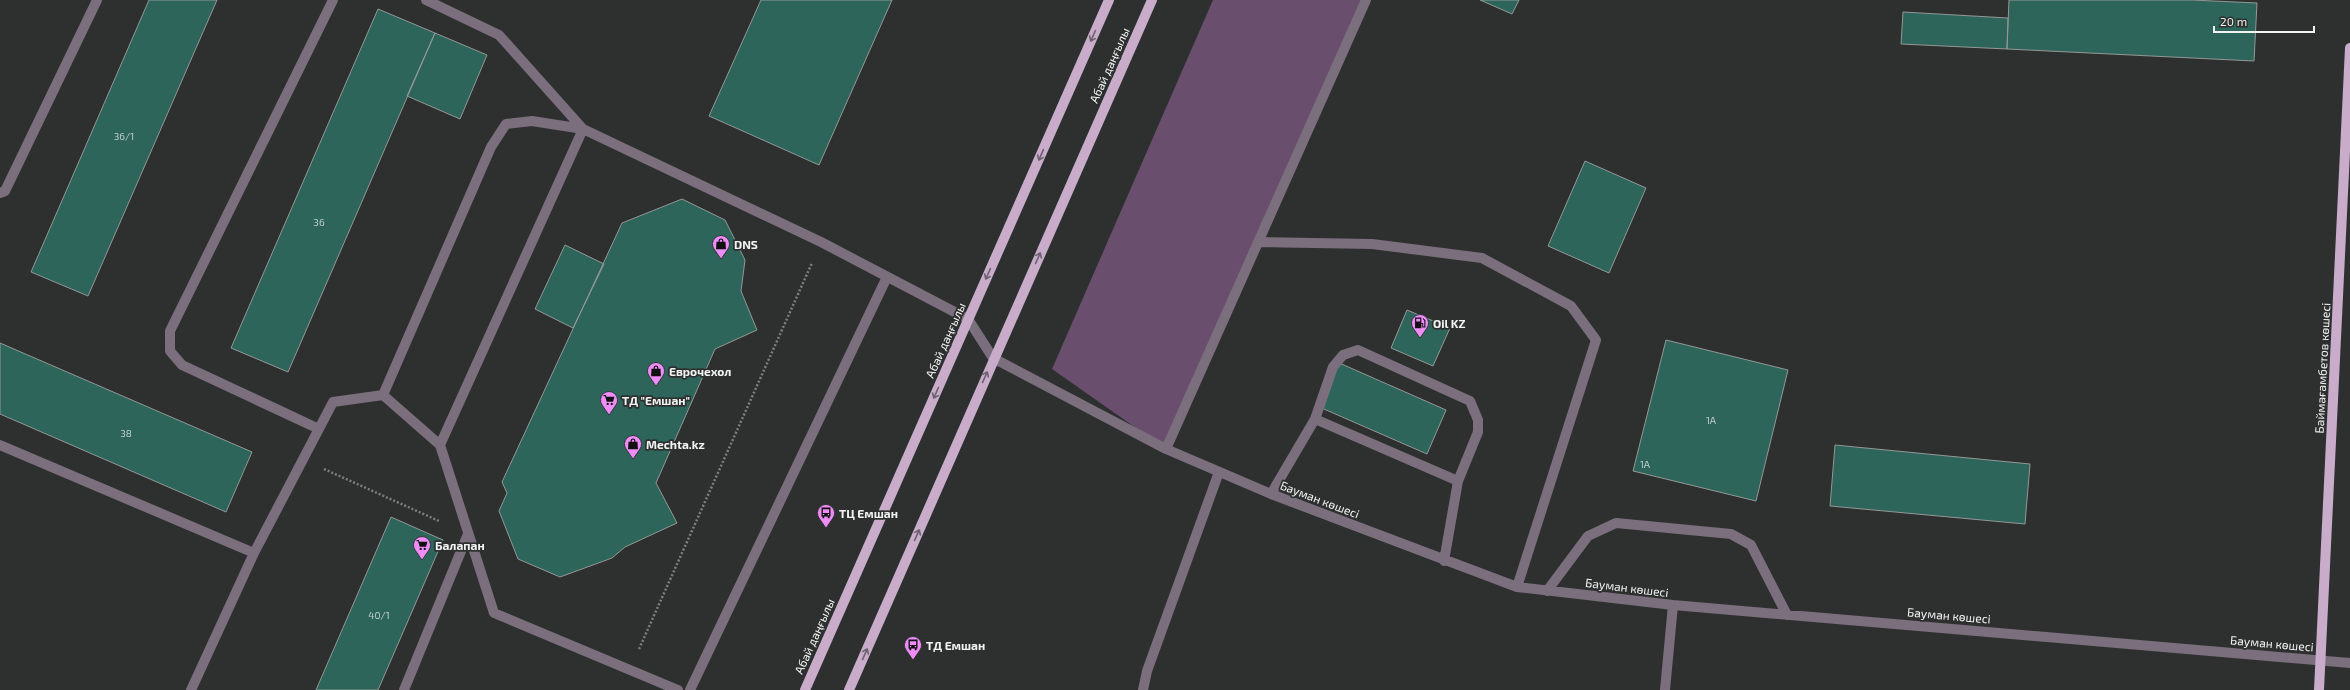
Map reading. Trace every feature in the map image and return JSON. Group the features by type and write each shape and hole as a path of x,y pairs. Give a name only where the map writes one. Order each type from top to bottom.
{"main road":[{"name":"Абай даңғылы","path":"804,690 1109,0"},
{"name":"Абай даңғылы","path":"849,690 1152,0"},
{"name":"Баймағамбетов көшесі","path":"2319,690 2350,48"}],"street":[{"path":"0,193 5,191 97,0"},
{"path":"319,429 182,365 170,351 170,331 333,0"},
{"path":"426,0 499,35 582,129"},
{"path":"1166,449 1366,0"},
{"path":"383,395 491,147 506,124 532,121 582,129 821,242 968,319"},
{"path":"440,445 582,129"},
{"path":"1258,242 1372,244 1482,258 1571,306 1596,340 1517,587"},
{"path":"690,690 887,277"},
{"name":"Бауман көшесі","path":"968,319 994,358 1166,449 1271,494 1444,561 1517,587 1673,605 2350,663"},
{"path":"1271,494 1314,419 1333,367 1343,355 1358,350 1470,401 1478,420 1478,432 1458,481 1444,561"},
{"path":"191,690 254,553 333,402 383,395 440,445 494,613 678,690"},
{"path":"1314,419 1458,481"},
{"path":"0,445 254,553"},
{"path":"1143,690 1147,671 1219,472"},
{"path":"1547,591 1588,536 1616,523 1731,534 1751,545 1787,614"},
{"path":"404,690 468,534"},
{"path":"1665,690 1673,605"}],"path":[{"path":"630,670 821,242"},
{"path":"303,459 468,534"}],"shaded area":[{"path":"1213,0 1366,0 1166,449 1052,369"}],"building":[{"path":"149,0 217,0 88,296 31,272"},
{"path":"761,0 892,0 819,165 709,116"},
{"path":"1480,0 1519,0 1512,14"},
{"path":"2009,0 2192,0 2257,3 2254,61 2007,49"},
{"path":"378,9 435,33 288,372 231,348"},
{"path":"1903,12 2008,18 2007,49 1901,44"},
{"path":"435,33 487,55 460,119 407,96"},
{"path":"1585,161 1646,188 1609,273 1548,246"},
{"name":"ТД \"Емшан\"","path":"682,199 725,220 745,260 741,291 757,330 715,349 656,483 677,523 625,547 612,558 560,577 518,559 499,511 507,493 502,482 622,223"},
{"path":"565,245 604,264 573,328 535,309"},
{"name":"Oil KZ","path":"1407,310 1450,328 1433,366 1391,348"},
{"path":"1666,340 1788,370 1756,501 1633,471"},
{"path":"0,343 252,452 226,512 0,414"},
{"path":"1337,362 1446,410 1427,454 1317,406"},
{"path":"1835,445 2030,464 2025,524 1830,506"},
{"path":"391,517 443,540 378,690 316,690"}],"place":[{"name":"DNS","path":"721,259"},
{"name":"Oil KZ","path":"1420,338"},
{"name":"Еврочехол","path":"656,386"},
{"name":"ТД \"Емшан\"","path":"609,415"},
{"name":"Mechta.kz","path":"633,459"},
{"name":"ТЦ Емшан","path":"826,528"},
{"name":"Балапан","path":"422,560"},
{"name":"ТД Емшан","path":"913,660"}]}
